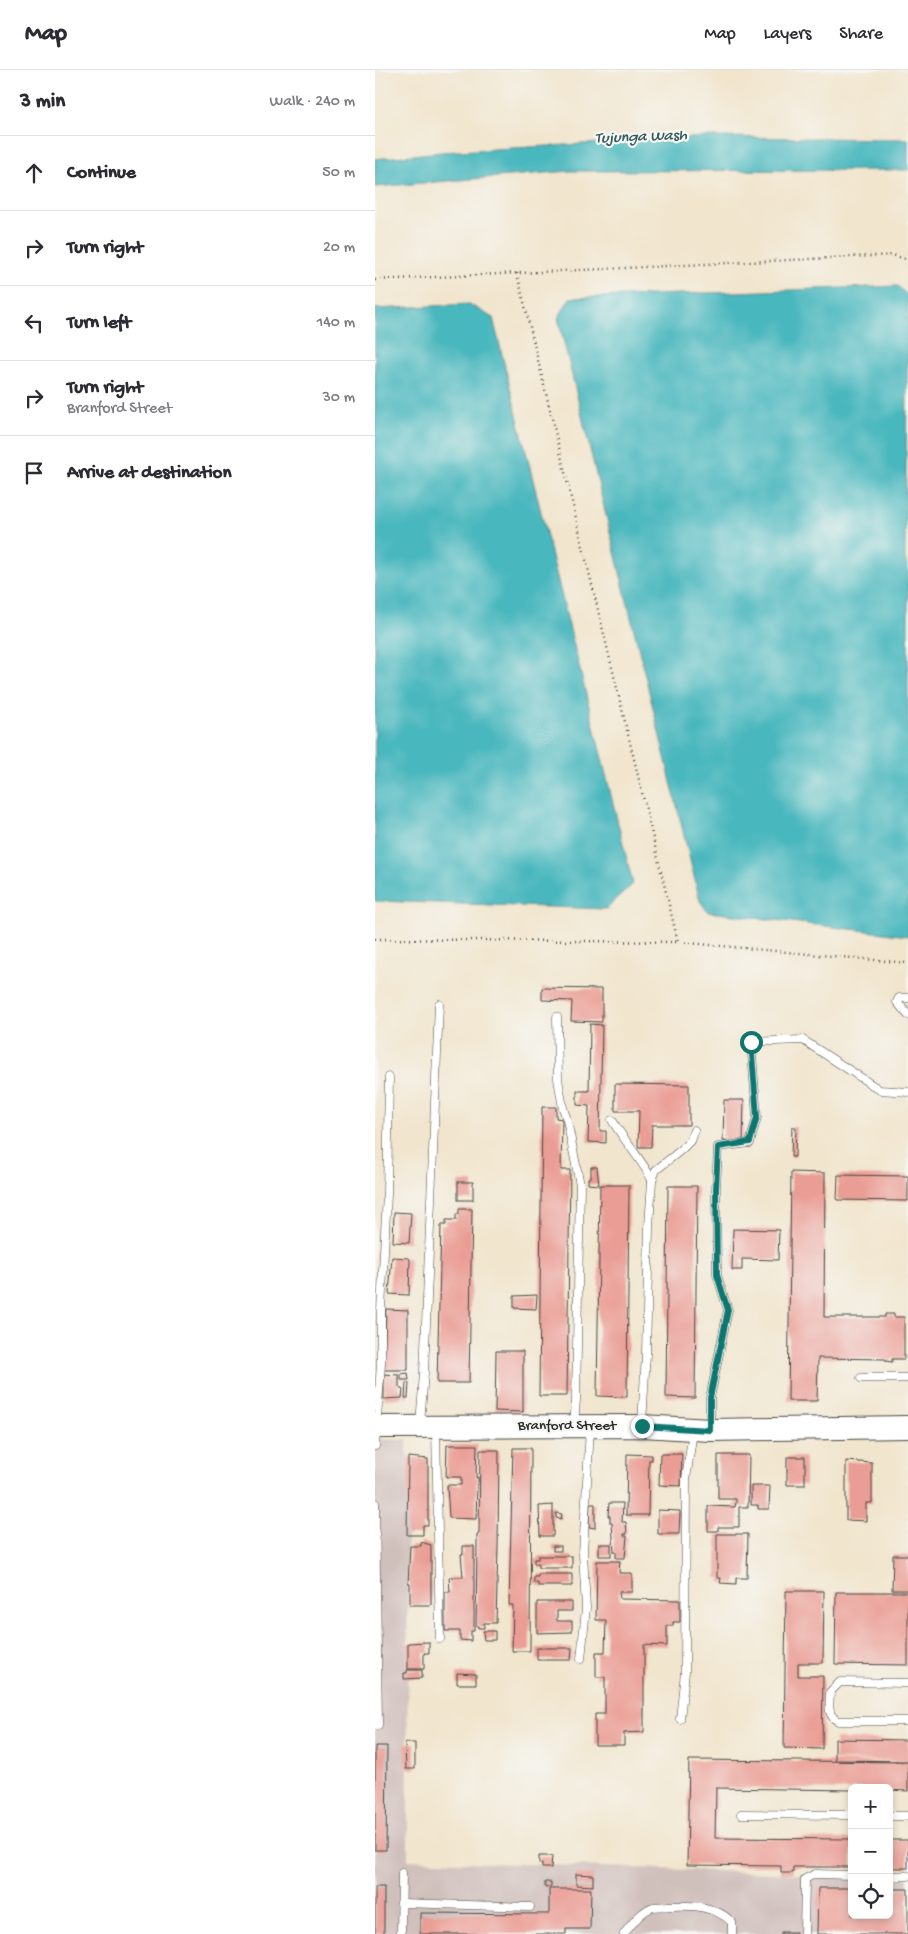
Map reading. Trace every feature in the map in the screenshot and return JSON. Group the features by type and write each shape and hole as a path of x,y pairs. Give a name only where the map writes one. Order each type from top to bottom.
{"main road":[{"name":"Branford Street","path":"375,1427 642,1426 702,1429 908,1428"}],"lane":[{"path":"908,998 899,998 897,1002 908,1015"},
{"path":"439,1004 424,1363 440,1639"},
{"path":"557,1017 558,1079 580,1185 576,1400 582,1426 583,1553 586,1608 581,1659"},
{"path":"680,1719 685,1672 686,1479 710,1398 728,1310 717,1275 716,1189 718,1147 750,1142 757,1117 751,1042 803,1040 879,1090 908,1092"},
{"path":"375,1446 381,1364 381,1310 387,1194 389,1077"},
{"path":"613,1120 621,1135 645,1165 652,1180"},
{"path":"642,1426 652,1180 656,1170 681,1150 689,1141 694,1130"},
{"path":"861,1378 908,1378"},
{"path":"375,1503 378,1725 375,1725"},
{"path":"908,1683 840,1682 831,1692 830,1713 831,1717 839,1721 908,1721"},
{"path":"741,1814 848,1815"},
{"path":"893,1816 908,1816"},
{"path":"401,1934 402,1873"},
{"path":"804,1934 805,1879 815,1874 848,1875"},
{"path":"893,1876 908,1876"},
{"path":"401,1903 530,1907"},
{"path":"624,1934 637,1919 652,1907 691,1904 727,1917 731,1922 732,1934"}],"path":[{"path":"375,280 893,255 908,260"},
{"path":"517,273 678,942"},
{"path":"375,939 678,942 908,962"}],"shaded area":[{"path":"375,1439 407,1440 408,1860 848,1876 848,1919 893,1919 893,1878 908,1878 908,1934 375,1934"}],"water":[{"path":"707,137 908,139 908,170 570,171 375,187 375,159 441,152"},
{"path":"898,286 908,296 905,558 908,569 908,936 708,912 700,901 558,318 570,298"},
{"path":"469,304 493,318 633,884 606,909 375,901 375,309"}],"building":[{"path":"542,988 602,989 602,1022 571,1021 572,1001 542,1000"},
{"path":"590,1024 602,1025 600,1131 606,1131 606,1143 588,1142 589,1106 577,1105 577,1091 589,1091"},
{"path":"615,1084 689,1085 689,1125 652,1125 651,1147 638,1147 639,1111 615,1111"},
{"path":"724,1100 744,1100 743,1142 723,1141"},
{"path":"542,1107 556,1107 556,1118 562,1119 561,1170 570,1170 567,1396 539,1396"},
{"path":"792,1127 796,1127 795,1157 791,1157"},
{"path":"591,1167 597,1167 599,1185 588,1184 588,1178 591,1178"},
{"path":"791,1172 825,1173 824,1317 885,1317 885,1314 894,1314 894,1317 904,1317 904,1359 892,1359 892,1362 885,1361 885,1359 818,1358 817,1401 788,1401"},
{"path":"838,1175 908,1176 908,1201 837,1200"},
{"path":"458,1182 473,1182 473,1200 458,1200"},
{"path":"600,1185 629,1185 627,1397 597,1396"},
{"path":"668,1186 697,1186 695,1398 666,1397"},
{"path":"459,1209 472,1209 469,1383 437,1383 441,1225 446,1225 446,1220 456,1220 456,1214 459,1214"},
{"path":"394,1212 411,1213 409,1243 393,1242"},
{"path":"733,1229 779,1230 778,1260 742,1259 742,1270 732,1270"},
{"path":"392,1257 409,1258 410,1260 409,1295 389,1294"},
{"path":"537,1295 536,1309 514,1308 514,1296"},
{"path":"386,1309 408,1310 408,1370 384,1370"},
{"path":"496,1351 523,1351 523,1412 495,1411"},
{"path":"408,1373 409,1380 401,1380 401,1374"},
{"path":"384,1374 399,1375 399,1387 403,1390 402,1398 384,1399"},
{"path":"406,1383 409,1383 408,1398 405,1398"},
{"path":"447,1445 477,1445 476,1478 478,1477 478,1483 476,1519 449,1518 447,1485 461,1485 461,1477 446,1477"},
{"path":"513,1448 531,1448 530,1651 512,1651 513,1605 509,1605"},
{"path":"480,1450 499,1450 496,1623 484,1623 484,1628 476,1626"},
{"path":"627,1454 652,1455 652,1460 649,1460 648,1515 626,1515"},
{"path":"660,1454 682,1454 681,1486 659,1485"},
{"path":"718,1455 749,1455 748,1507 739,1507 739,1527 718,1527 718,1531 708,1531 708,1506 735,1507 736,1502 736,1499 718,1499"},
{"path":"408,1457 428,1459 428,1525 423,1525 423,1535 407,1535"},
{"path":"787,1457 805,1457 805,1485 787,1485"},
{"path":"846,1461 872,1463 872,1503 866,1503 866,1521 846,1520"},
{"path":"751,1486 770,1486 769,1509 758,1509 758,1505 751,1505"},
{"path":"609,1503 623,1503 622,1522 626,1522 627,1534 624,1534 624,1536 627,1536 625,1558 616,1558 616,1552 614,1552 612,1523 610,1523 610,1516 608,1516"},
{"path":"590,1504 595,1504 595,1528 589,1527"},
{"path":"553,1505 553,1536 540,1536 539,1506"},
{"path":"658,1510 680,1511 679,1534 658,1534"},
{"path":"556,1513 562,1514 561,1519 556,1518"},
{"path":"717,1534 748,1534 747,1578 736,1578 736,1584 720,1583 721,1578 717,1578"},
{"path":"421,1542 431,1545 431,1605 410,1605 410,1583 408,1583 410,1546 421,1546"},
{"path":"599,1544 611,1544 611,1556 599,1556"},
{"path":"463,1546 474,1546 474,1631 471,1631 471,1641 460,1640 460,1631 445,1631 445,1592 450,1592 449,1577 463,1577 461,1554 463,1554"},
{"path":"553,1546 561,1546 561,1551 553,1551"},
{"path":"893,1555 908,1555 908,1590 892,1590"},
{"path":"538,1556 572,1556 572,1568 538,1568 538,1564 534,1564 534,1559 538,1559"},
{"path":"597,1561 620,1561 619,1573 632,1573 632,1592 619,1592 620,1599 680,1600 680,1622 673,1622 673,1626 667,1626 667,1646 644,1645 644,1732 624,1733 624,1745 595,1745 595,1714 605,1714 605,1677 596,1677 596,1652 605,1652 606,1620 596,1620"},
{"path":"538,1574 572,1574 572,1586 538,1586 538,1583 534,1583 534,1577 538,1577"},
{"path":"786,1591 824,1591 823,1663 798,1663 798,1676 823,1676 822,1749 784,1748"},
{"path":"836,1592 908,1592 908,1665 835,1664"},
{"path":"537,1602 572,1602 572,1611 557,1611 557,1621 572,1621 572,1632 537,1633"},
{"path":"483,1631 495,1631 495,1640 484,1640"},
{"path":"429,1642 429,1653 424,1653 424,1669 408,1669 408,1643"},
{"path":"537,1648 572,1648 571,1660 537,1660"},
{"path":"407,1670 422,1670 422,1678 404,1679 404,1673 407,1673"},
{"path":"457,1673 476,1674 476,1684 457,1684"},
{"path":"835,1739 908,1740 908,1761 835,1760"},
{"path":"405,1743 415,1743 415,1769 406,1769"},
{"path":"375,1746 387,1746 386,1850 375,1850"},
{"path":"689,1760 908,1762 908,1791 893,1790 893,1784 848,1784 848,1790 716,1788 715,1838 848,1839 848,1867 793,1867 793,1873 781,1873 781,1866 687,1865"},
{"path":"893,1840 908,1840 908,1868 893,1868"},
{"path":"539,1856 552,1856 551,1868 542,1868 542,1864 539,1864"},
{"path":"576,1874 593,1875 593,1886 576,1885"},
{"path":"545,1882 551,1882 551,1887 545,1888"},
{"path":"375,1887 384,1887 384,1934 375,1934"},
{"path":"818,1888 848,1888 848,1919 893,1919 893,1889 908,1889 908,1934 817,1934"},
{"path":"549,1889 591,1889 590,1929 566,1929 566,1934 420,1934 420,1913 549,1914"},
{"path":"781,1932 796,1932 796,1934 781,1934"}],"route":[{"path":"642,1426 710,1430 710,1398 728,1310 717,1275 716,1189 718,1147 750,1142 757,1117 751,1042"}],"water label":[{"name":"Tujunga Wash","path":"641,138"}]}
